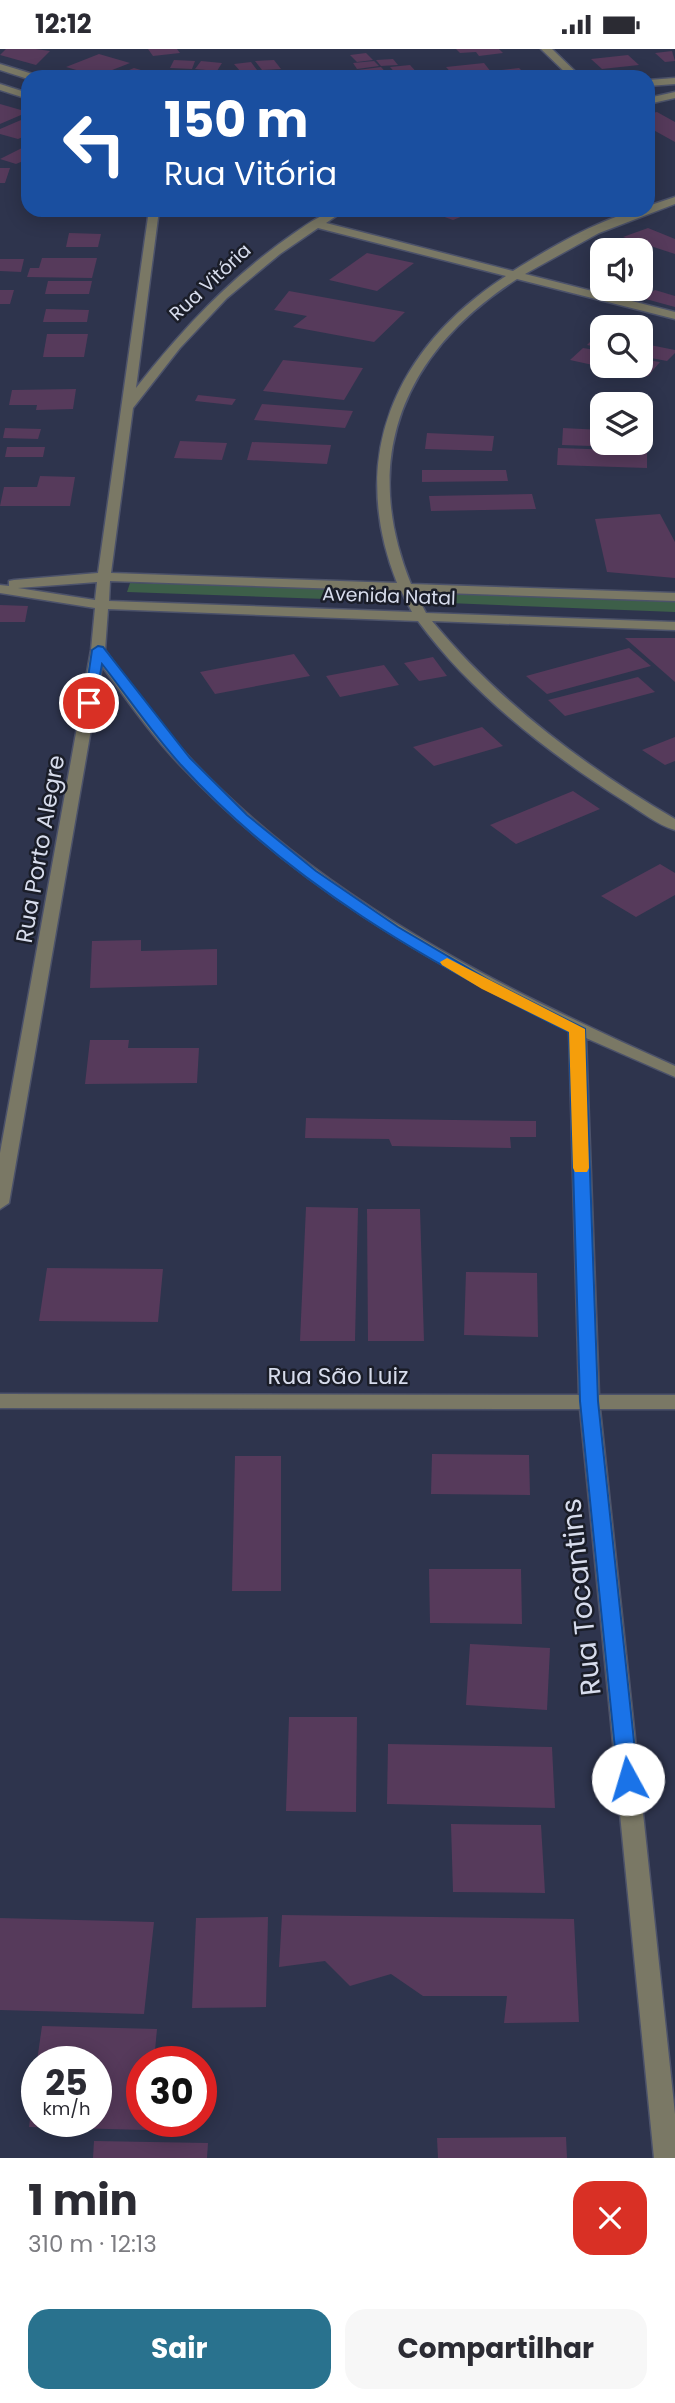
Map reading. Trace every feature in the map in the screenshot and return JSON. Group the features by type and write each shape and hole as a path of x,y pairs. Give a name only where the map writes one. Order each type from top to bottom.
{"street":[{"path":"546,49 568,70"},
{"path":"0,67 21,73"},
{"path":"655,82 675,81"},
{"path":"0,87 21,94"},
{"path":"655,99 675,95"},
{"path":"655,207 675,200"},
{"name":"Rua Porto Alegre","path":"0,1203 98,650 104,577 152,217"},
{"name":"Rua Vitória","path":"128,407 186,331 214,301 279,248 328,217"},
{"path":"630,217 590,233 515,274 472,305 429,349 409,377 394,407 385,439 380,473 382,507 404,586 421,616 489,691 530,728 578,765 675,825"},
{"path":"316,224 675,316"},
{"name":"Avenida Natal","path":"0,587 104,577 675,597"},
{"name":"Avenida Natal","path":"0,587 103,605 675,626"},
{"path":"98,650 185,761 242,818 311,874 393,930 475,979 577,1029 675,1072"},
{"name":"Rua Tocantins","path":"577,1029 589,1401 667,2158"},
{"name":"Rua São Luiz","path":"0,1401 675,1402"}],"green space":[{"path":"130,583 356,589 354,600 127,592"},
{"path":"450,593 675,600 675,612 448,603"}],"building":[{"path":"6,49 50,51 36,65 0,55"},
{"path":"148,49 177,49 180,53 153,56"},
{"path":"456,49 499,49 503,53 479,56 476,52 460,53"},
{"path":"672,51 675,61 665,62 655,53"},
{"path":"366,53 373,60 357,62 350,55"},
{"path":"99,54 130,63 112,70 76,70 66,67"},
{"path":"628,55 639,65 602,69 591,59"},
{"path":"393,59 398,65 381,66 376,60"},
{"path":"174,60 195,61 192,69 170,68"},
{"path":"274,60 281,69 262,70 255,61"},
{"path":"201,61 222,63 218,70 195,69"},
{"path":"374,61 379,66 357,69 353,63"},
{"path":"251,62 257,70 239,70 234,64"},
{"path":"484,63 490,70 449,70 446,67"},
{"path":"410,65 415,70 393,70 390,67"},
{"path":"381,67 384,70 358,70"},
{"path":"0,104 21,110 21,115 0,124"},
{"path":"655,112 675,122 675,142 655,131"},
{"path":"21,120 21,138 0,134 0,129"},
{"path":"21,148 21,162 16,164 0,159"},
{"path":"0,168 10,168 5,183 0,183"},
{"path":"648,228 675,239 675,254 653,247 653,238 623,237"},
{"path":"69,233 101,234 98,247 66,247"},
{"path":"367,253 414,263 377,291 329,280"},
{"path":"42,258 97,258 92,278 27,277 30,268 39,268"},
{"path":"0,259 24,259 21,272 0,271"},
{"path":"48,281 92,281 89,294 45,294"},
{"path":"0,290 14,290 10,304 0,304"},
{"path":"289,291 405,312 374,342 293,327 307,316 274,310"},
{"path":"653,291 675,296 675,307 653,301"},
{"path":"46,309 89,310 87,322 43,322"},
{"path":"47,334 88,334 84,357 43,357"},
{"path":"653,346 675,350 667,361 653,358"},
{"path":"583,348 590,349 590,364 570,360"},
{"path":"283,360 363,368 344,400 263,391"},
{"path":"653,361 660,362 653,370"},
{"path":"76,389 73,409 36,410 37,405 9,405 12,390"},
{"path":"198,395 236,399 232,405 195,401"},
{"path":"262,404 353,411 345,428 254,420"},
{"path":"5,428 41,429 38,439 3,438"},
{"path":"563,428 590,429 590,446 562,445"},
{"path":"427,433 494,436 492,451 425,449"},
{"path":"180,441 227,443 222,460 174,458"},
{"path":"252,442 331,445 327,464 247,460"},
{"path":"7,447 45,447 43,457 5,457"},
{"path":"558,448 590,449 590,455 647,455 647,468 557,465"},
{"path":"422,470 506,470 508,481 422,482"},
{"path":"40,476 75,477 70,506 0,506 4,487 37,487"},
{"path":"532,494 536,509 431,511 429,496"},
{"path":"660,514 675,542 675,578 607,572 595,519"},
{"path":"0,605 28,606 25,622 0,622"},
{"path":"625,638 675,638 675,682"},
{"path":"629,648 651,666 547,694 526,676"},
{"path":"294,654 310,676 215,694 200,672"},
{"path":"433,657 447,676 419,681 404,663"},
{"path":"384,665 399,685 340,697 326,676"},
{"path":"638,677 655,692 565,716 548,700"},
{"path":"482,727 503,746 434,766 413,747"},
{"path":"675,737 675,761 665,765 642,750"},
{"path":"573,791 600,809 516,844 490,825"},
{"path":"660,864 675,873 675,895 636,917 601,896"},
{"path":"141,940 141,951 217,949 217,985 90,988 92,941"},
{"path":"90,1040 129,1040 128,1048 199,1048 197,1083 85,1084"},
{"path":"306,1118 536,1121 536,1137 510,1137 511,1148 392,1146 389,1139 305,1138"},
{"path":"306,1207 358,1208 355,1341 300,1341"},
{"path":"367,1209 420,1209 424,1341 368,1341"},
{"path":"47,1268 163,1269 158,1322 39,1321"},
{"path":"466,1272 537,1273 538,1337 464,1335"},
{"path":"432,1454 529,1455 530,1495 431,1494"},
{"path":"235,1456 281,1456 281,1591 232,1591"},
{"path":"429,1569 521,1569 522,1624 430,1623"},
{"path":"470,1644 550,1648 547,1710 466,1705"},
{"path":"289,1717 357,1717 356,1812 286,1811"},
{"path":"388,1744 552,1747 555,1808 387,1804"},
{"path":"451,1824 541,1825 545,1893 453,1892"},
{"path":"282,1915 574,1919 579,2022 504,2023 507,1996 423,1996 391,1974 350,1986 325,1961 279,1967"},
{"path":"268,1917 266,2007 192,2008 196,1918"},
{"path":"0,1918 154,1922 144,2014 0,2010"},
{"path":"42,2026 157,2029 155,2046 126,2046 126,2129 112,2129 112,2046 39,2046"},
{"path":"566,2137 567,2158 438,2158 437,2138"},
{"path":"94,2141 208,2143 207,2158 93,2158"}],"slow traffic":[{"path":"447,962 487,986 577,1029 581,1168"}],"route":[{"path":"89,703 98,650 185,761 242,818 311,874 393,930 487,986 577,1029 589,1401 628,1779"}]}
